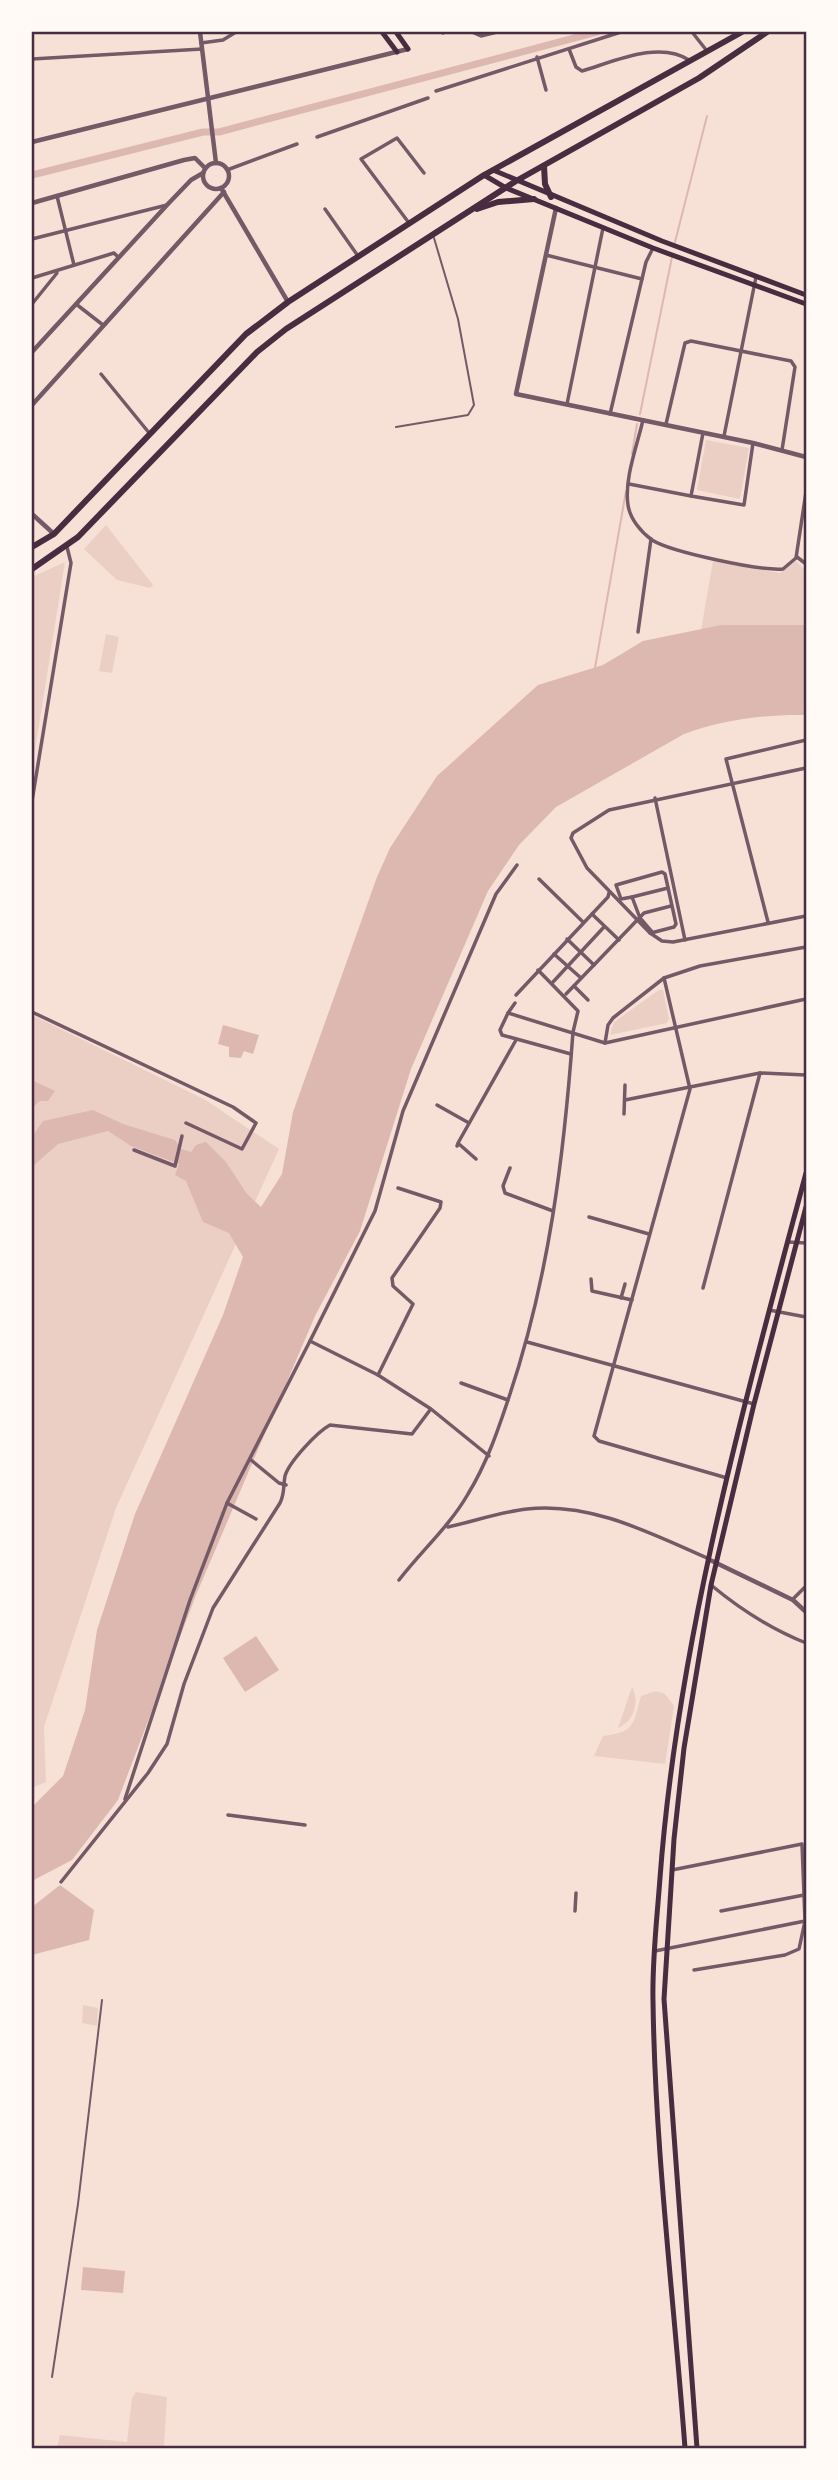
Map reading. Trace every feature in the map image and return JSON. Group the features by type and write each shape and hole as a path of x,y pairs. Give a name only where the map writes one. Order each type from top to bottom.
{"main road":[{"path":"382,32 397,52"},
{"path":"396,32 408,49"},
{"path":"32,547 54,534 246,334 288,302 484,175 742,32"},
{"path":"32,569 67,547 257,352 286,328 516,181 699,78 767,32"},
{"path":"544,166 545,184 551,197"},
{"path":"493,170 551,197 807,295"},
{"path":"484,175 506,188 653,248 807,304"},
{"path":"469,212 498,202 534,199"},
{"path":"82,505 94,517"},
{"path":"684,2448 664,2191 653,2001 655,1951 673,1758 707,1558 745,1401 807,1173"},
{"path":"697,2448 664,1999 672,1870 684,1748 711,1585 754,1404 807,1207"}],"street":[{"path":"200,32 216,163"},
{"path":"201,43 223,40 236,32"},
{"path":"472,32 481,36 497,32"},
{"path":"436,91 621,32"},
{"path":"692,32 707,51"},
{"path":"569,48 576,67 582,71 623,58 667,51 691,61"},
{"path":"32,59 202,49"},
{"path":"32,142 408,49"},
{"path":"537,57 546,90"},
{"path":"317,137 428,98"},
{"path":"409,223 361,159 397,138 424,173"},
{"path":"228,170 297,144"},
{"path":"32,203 195,158 204,171 209,188 223,190"},
{"path":"216,163 228,170"},
{"path":"32,352 191,180 216,163"},
{"path":"32,405 223,190 229,178 228,170"},
{"path":"223,190 288,302"},
{"path":"57,197 74,265"},
{"path":"32,239 167,205"},
{"path":"556,207 516,394 753,443 807,457"},
{"path":"325,209 359,257"},
{"path":"567,404 603,228"},
{"path":"610,414 642,279 653,248"},
{"path":"32,278 114,253 118,257"},
{"path":"546,255 642,279"},
{"path":"32,304 58,271"},
{"path":"724,438 756,277"},
{"path":"75,303 104,326"},
{"path":"666,425 685,343 691,341 742,350 795,364 782,450"},
{"path":"101,374 150,434"},
{"path":"643,420 629,484 628,506 632,520 651,539 672,549 779,570 786,568 797,557 807,492"},
{"path":"691,496 703,433"},
{"path":"629,484 744,505 753,443"},
{"path":"32,514 54,534"},
{"path":"638,632 651,539"},
{"path":"32,801 71,563 67,547"},
{"path":"797,557 807,564"},
{"path":"768,922 727,758 807,740"},
{"path":"807,768 655,797 609,810 573,832 572,844 609,893 662,941 685,940 807,916"},
{"path":"655,797 685,940"},
{"path":"124,1803 137,1756 190,1600 227,1503 375,1211 403,1111 496,894 517,865"},
{"path":"651,933 676,926 668,888 662,872 616,885 620,898 668,888"},
{"path":"539,879 583,922"},
{"path":"516,995 609,893"},
{"path":"632,897 639,919"},
{"path":"566,995 644,913 672,906"},
{"path":"592,914 619,940"},
{"path":"553,982 604,927"},
{"path":"567,939 594,965"},
{"path":"605,1043 608,1025 613,1018 664,978 700,966 807,947"},
{"path":"554,954 581,978"},
{"path":"399,1580 427,1545 448,1527 489,1456 527,1342 554,1212 573,1032 578,1011 566,995 538,970"},
{"path":"664,978 690,1088 595,1438 727,1478"},
{"path":"574,986 588,1000"},
{"path":"508,1013 605,1043 807,999"},
{"path":"515,1003 500,1030 502,1035 571,1054"},
{"path":"32,1012 244,1113 256,1123 242,1149 186,1123"},
{"path":"476,1159 459,1144 457,1146 516,1040"},
{"path":"703,1288 760,1073"},
{"path":"625,1100 760,1073 807,1075"},
{"path":"624,1114 625,1085"},
{"path":"437,1105 469,1123"},
{"path":"134,1150 175,1166 182,1136"},
{"path":"510,1168 503,1186 505,1193 554,1212"},
{"path":"378,1375 413,1304 393,1286 392,1278 440,1208 441,1202 398,1188"},
{"path":"589,1217 649,1234"},
{"path":"788,1242 807,1243"},
{"path":"591,1279 592,1291 632,1300"},
{"path":"621,1298 625,1284"},
{"path":"769,1310 807,1317"},
{"path":"310,1341 378,1375 431,1409 489,1456"},
{"path":"527,1342 614,1368 754,1404"},
{"path":"461,1383 508,1400"},
{"path":"61,1882 167,1744 184,1684 213,1608 280,1503 286,1485 286,1474 325,1427 334,1425 412,1434 431,1409"},
{"path":"251,1460 279,1483 286,1485"},
{"path":"227,1503 256,1519"},
{"path":"448,1527 508,1512 579,1510 600,1515 707,1558 793,1600 807,1612"},
{"path":"711,1585 738,1608 779,1632 807,1643"},
{"path":"793,1600 807,1586"},
{"path":"228,1815 305,1825"},
{"path":"672,1870 802,1844 805,1921 799,1948 785,1955 694,1970"},
{"path":"575,1911 576,1893"},
{"path":"720,1911 804,1895"},
{"path":"655,1951 666,1951 805,1921"}],"lane":[{"path":"396,427 468,415 474,405 458,319 433,234"},
{"path":"52,2377 78,2204 102,2000"}],"shaded area":[{"path":"706,440 749,448 740,499 697,490"},
{"path":"106,525 153,585 150,588 117,580 84,549"},
{"path":"713,561 780,573 796,561 806,571 806,625 721,625 701,630"},
{"path":"65,562 32,769 32,577"},
{"path":"721,625 806,625 806,715 744,719 684,734 556,807 519,845 488,891 411,1069 360,1231 315,1316 196,1595 118,1800 72,1860 32,1881 32,1807 63,1776 85,1710 97,1630 135,1514 223,1315 243,1257 229,1233 203,1222 186,1181 175,1175 179,1164 131,1146 108,1131 58,1144 32,1167 32,1137 43,1121 93,1110 123,1124 175,1140 181,1149 191,1152 196,1145 206,1142 226,1162 247,1194 261,1207 282,1174 293,1112 377,877 390,848 437,776 538,685 603,665 643,641"},
{"path":"106,634 119,637 112,673 99,671"},
{"path":"659,990 663,990 669,1019 667,1023 610,1035 614,1022"},
{"path":"32,1015 204,1099 279,1149 116,1508 44,1727 46,1782 32,1788"},
{"path":"223,1025 259,1035 253,1054 244,1051 241,1058 229,1057 229,1047 218,1044"},
{"path":"32,1080 55,1091 48,1101 40,1101 32,1108"},
{"path":"256,1636 279,1670 245,1692 223,1658"},
{"path":"632,1687 635,1705 632,1716 618,1728"},
{"path":"656,1691 665,1694 674,1706 665,1764 594,1756 603,1736 622,1732 631,1725 641,1696"},
{"path":"60,1885 94,1910 89,1940 32,1955 32,1907"},
{"path":"83,2005 98,2008 97,2026 82,2023"},
{"path":"83,2267 125,2271 123,2293 81,2290"},
{"path":"136,2392 167,2397 164,2446 189,2448 57,2448 60,2435 127,2442 132,2398"}],"waterway":[{"path":"32,175 203,132 219,132 597,32"},
{"path":"675,242 707,116"},
{"path":"640,414 672,257"},
{"path":"632,454 637,424"},
{"path":"595,668 626,491"}]}
